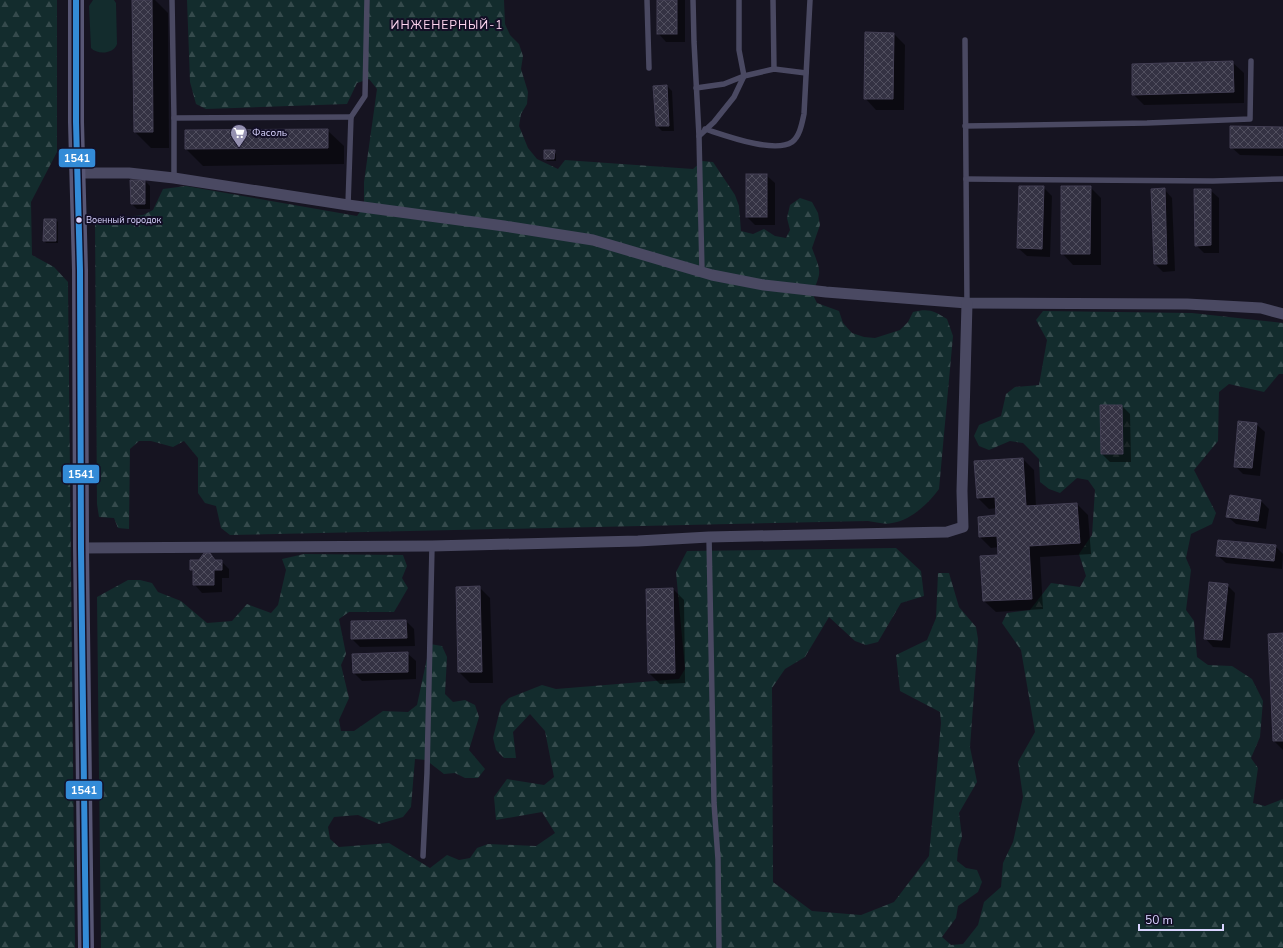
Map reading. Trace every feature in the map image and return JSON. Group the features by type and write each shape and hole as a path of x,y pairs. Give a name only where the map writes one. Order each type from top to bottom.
{"street":[{"path":"76,0 76,122 80,270 81,548 86,948"},
{"path":"77,173 129,173 174,178 348,205 504,226 593,240 712,276 764,285 826,292 966,303 1187,304 1261,308 1283,314"},
{"path":"81,548 432,546 638,541 709,537 947,532 963,527 962,491 966,303"}],"lane":[{"path":"172,0 174,178"},
{"path":"348,205 351,117 365,96 367,0"},
{"path":"647,0 649,68"},
{"path":"693,0 699,136 702,272"},
{"path":"699,136 714,122 734,97 744,76 739,50 739,0"},
{"path":"773,0 774,69"},
{"path":"705,129 751,144 780,146 792,142 799,132 804,114 810,0"},
{"path":"965,40 966,303"},
{"path":"965,126 1139,123 1250,119 1251,61"},
{"path":"696,88 724,84 744,76 774,69 806,73"},
{"path":"174,118 351,117"},
{"path":"966,179 1214,180 1283,178"},
{"path":"709,537 714,803 718,859 719,948"},
{"path":"423,856 427,773 432,546"}],"green space":[{"path":"0,0 57,0 57,152 31,202 32,255 54,267 68,282 75,948 0,948"},
{"path":"93,0 114,0 116,3 117,44 113,50 109,52 97,52 91,48 89,6"},
{"path":"187,0 504,0 505,24 510,35 519,44 523,56 521,69 528,92 527,104 521,114 519,126 528,148 537,159 558,169 565,160 693,169 702,161 713,162 735,195 739,206 741,231 753,234 764,229 775,236 786,238 790,230 787,218 790,205 800,198 812,202 818,213 820,225 812,248 817,261 819,275 812,293 817,303 839,311 843,323 852,333 864,337 875,338 900,330 908,322 913,312 923,310 931,311 947,319 953,336 939,489 930,500 912,515 899,522 889,524 868,521 230,535 221,528 216,506 205,503 198,493 198,458 184,441 173,447 151,441 139,441 130,449 129,529 118,528 114,518 99,517 97,504 95,220 143,215 153,210 163,189 186,186 357,216 364,206 364,182 377,89 369,79 357,83 347,104 206,109 196,104 190,82"},
{"path":"1043,311 1192,313 1283,323 1283,374 1279,374 1264,392 1229,384 1219,392 1218,441 1194,470 1216,513 1212,524 1191,534 1186,558 1191,570 1186,610 1194,621 1197,657 1208,665 1232,666 1252,679 1263,701 1260,737 1251,758 1258,768 1253,803 1265,806 1283,799 1283,948 101,948 97,597 128,580 140,580 152,583 158,592 181,601 207,623 232,621 247,604 271,613 278,605 286,570 282,559 304,554 403,555 407,566 402,578 408,588 394,612 349,612 339,619 346,654 341,665 349,698 339,720 341,731 354,731 383,711 408,712 417,705 430,644 442,646 447,657 445,694 453,702 465,700 475,705 479,717 469,750 485,769 478,778 465,778 455,773 444,774 426,760 415,759 411,807 403,817 379,824 358,815 334,817 328,827 330,839 339,847 389,843 430,868 447,855 459,860 470,858 477,848 488,844 536,846 555,833 542,812 496,820 494,797 507,779 544,785 554,777 545,731 530,714 513,732 516,758 504,758 496,750 493,738 501,706 509,698 542,685 556,689 679,679 685,669 676,572 687,551 896,548 921,571 924,596 901,603 878,642 866,645 855,641 829,617 805,657 785,669 772,688 773,882 812,911 861,915 894,902 929,856 941,723 940,712 900,691 896,655 927,640 936,618 938,573 949,573 959,607 976,627 978,639 970,747 977,782 959,813 962,837 958,849 957,861 966,868 977,870 982,882 978,892 958,906 956,918 942,937 951,945 963,944 978,925 984,902 1001,887 1003,863 1013,842 1023,797 1018,762 1035,732 1021,650 1002,623 1007,613 1030,610 1051,583 1080,587 1086,576 1079,554 1092,535 1095,490 1088,480 1077,478 1060,493 1049,489 1040,482 1039,459 1023,443 1010,441 989,450 979,446 974,436 979,425 1001,416 1006,394 1015,387 1039,385 1047,340 1036,320"}],"building":[{"path":"132,0 152,0 153,132 134,132"},
{"path":"657,0 677,0 677,34 657,34"},
{"path":"865,32 894,33 893,99 864,99"},
{"path":"1233,61 1234,92 1132,95 1132,64"},
{"path":"667,85 669,126 656,126 653,86"},
{"path":"1230,126 1283,127 1283,148 1230,148"},
{"path":"328,129 328,148 185,149 185,130"},
{"path":"544,150 555,150 554,159 544,159"},
{"path":"746,174 767,174 767,217 746,217"},
{"path":"130,180 145,180 145,204 131,204"},
{"path":"1019,186 1044,186 1042,249 1017,248"},
{"path":"1061,186 1091,186 1090,254 1061,254"},
{"path":"1165,188 1167,264 1154,264 1151,189"},
{"path":"1194,189 1211,189 1211,245 1195,246"},
{"path":"44,219 56,219 56,241 43,241"},
{"path":"1100,405 1122,405 1123,454 1101,454"},
{"path":"1238,421 1257,423 1252,468 1234,467"},
{"path":"1023,458 1026,506 1077,503 1080,543 1029,546 1032,599 983,601 980,556 998,555 997,536 979,537 978,517 996,515 995,497 977,498 974,461"},
{"path":"1230,495 1261,500 1258,521 1226,517"},
{"path":"1218,540 1276,545 1274,561 1216,556"},
{"path":"204,553 210,553 215,560 222,560 222,570 214,570 214,585 193,585 193,570 190,570 190,560 199,560"},
{"path":"1209,582 1228,584 1222,640 1204,639"},
{"path":"480,586 482,672 458,672 456,587"},
{"path":"673,588 675,673 648,673 646,589"},
{"path":"406,620 407,638 351,639 351,621"},
{"path":"1283,633 1283,741 1273,741 1268,634"},
{"path":"408,652 408,672 353,673 352,654"}],"transit line":[{"name":"1541","path":"76,0 76,122 80,270 81,548 86,948"}],"place":[{"name":"Фасоль","path":"239,148"},
{"name":"Военный городок","path":"79,220"}],"district":[{"name":"ИНЖЕНЕРНЫЙ-1","path":"447,25"}]}
